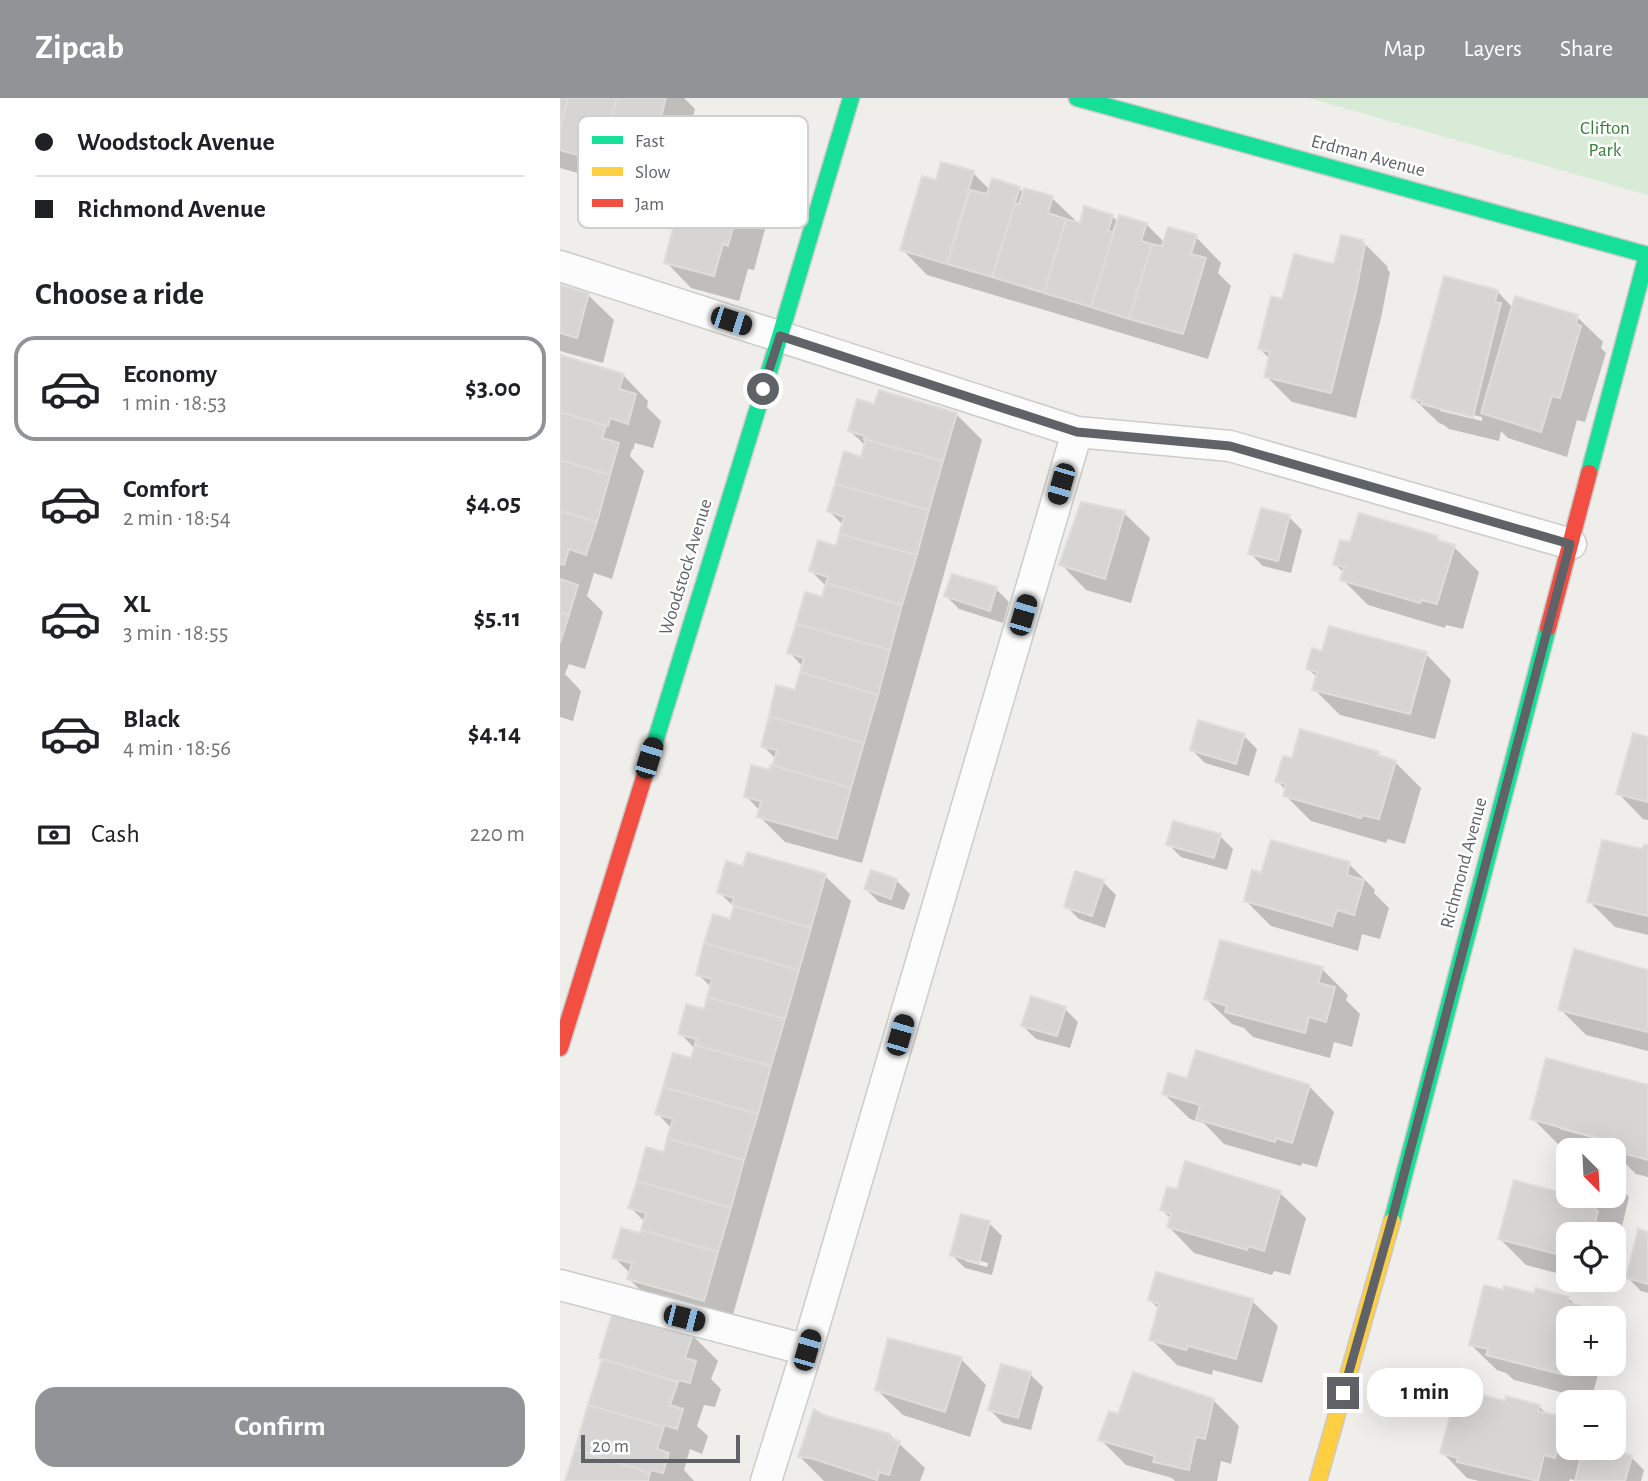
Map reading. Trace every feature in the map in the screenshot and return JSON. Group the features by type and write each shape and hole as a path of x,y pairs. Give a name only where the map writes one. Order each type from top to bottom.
{"street":[{"name":"Woodstock Avenue","path":"560,1048 851,98"},
{"name":"Erdman Avenue","path":"1077,98 1647,255"},
{"name":"Richmond Avenue","path":"1318,1481 1391,1223 1647,255"}],"lane":[{"path":"560,266 1077,432 1230,446 1570,544"},
{"path":"766,1481 1077,432"},
{"path":"560,1285 807,1350"}],"green space":[{"name":"Clifton Park","path":"1309,98 1648,98 1648,195"}],"building":[{"path":"560,98 568,98 560,127"},
{"path":"568,98 617,98 612,116 578,116 578,155 560,150 560,127"},
{"path":"617,98 666,98 661,116 612,116"},
{"path":"941,162 974,171 947,264 900,250 922,176 936,180"},
{"path":"992,178 1020,187 992,277 947,264 970,190 987,194"},
{"path":"1024,188 1053,196 1048,213 1066,219 1044,293 992,277 1015,203 1019,204"},
{"path":"1084,206 1113,215 1108,231 1113,232 1119,215 1091,307 1044,293 1066,219 1080,223"},
{"path":"1119,215 1147,223 1141,241 1152,244 1129,319 1091,307"},
{"path":"1168,227 1197,235 1191,254 1206,258 1183,334 1129,319 1152,244 1162,246"},
{"path":"673,228 733,228 728,246 723,244 714,276 664,263"},
{"path":"1341,235 1363,240 1362,244 1365,245 1331,393 1264,377 1270,352 1258,349 1271,296 1282,299 1294,254 1334,264"},
{"path":"1444,276 1498,290 1495,302 1501,303 1473,417 1421,404 1422,401 1411,398"},
{"path":"560,285 589,293 577,338 560,333"},
{"path":"1515,296 1578,315 1576,324 1581,326 1560,398 1552,396 1541,432 1481,413"},
{"path":"560,355 624,374 619,389 636,394 628,424 610,418 606,426 560,412"},
{"path":"879,390 957,413 943,461 864,439 865,436 848,431 857,399 874,404"},
{"path":"560,412 606,426 602,438 619,443 610,475 560,460"},
{"path":"864,439 943,461 929,510 835,484 844,451 861,457"},
{"path":"560,460 610,475 597,522 560,511"},
{"path":"835,484 929,510 917,555 839,534 844,517 827,511"},
{"path":"1081,502 1125,511 1105,579 1059,565"},
{"path":"1261,508 1290,515 1278,561 1248,554"},
{"path":"560,511 597,522 586,555 569,549 564,565 560,564"},
{"path":"1359,513 1438,536 1436,540 1455,545 1437,604 1421,600 1420,603 1340,580 1344,567 1333,565 1340,540 1350,542"},
{"path":"839,534 917,555 902,605 826,583 828,577 809,571 818,540 836,546"},
{"path":"952,574 997,587 990,611 944,596"},
{"path":"560,579 578,585 569,615 560,612"},
{"path":"826,583 902,605 890,650 796,624 805,592 822,597"},
{"path":"560,612 569,615 560,643"},
{"path":"796,624 890,650 878,695 800,672 804,658 787,653"},
{"path":"1329,626 1427,652 1410,714 1312,690 1317,672 1306,669 1312,648 1322,651"},
{"path":"800,672 878,695 864,743 769,716 776,685 795,690"},
{"path":"769,716 864,743 851,788 771,765 777,750 761,747"},
{"path":"1198,720 1245,734 1236,764 1190,750"},
{"path":"1300,729 1379,752 1378,755 1396,761 1379,819 1362,815 1361,818 1283,796 1286,784 1275,782 1283,756 1292,758"},
{"path":"1633,733 1648,737 1648,802 1616,794"},
{"path":"751,765 770,770 771,765 851,788 837,839 757,817 761,801 744,797"},
{"path":"1173,821 1221,834 1214,858 1166,845"},
{"path":"1271,840 1350,862 1347,875 1364,880 1354,915 1337,910 1332,926 1244,901 1252,870 1261,873"},
{"path":"1602,840 1643,849 1644,845 1648,845 1648,916 1587,902"},
{"path":"747,852 826,874 811,928 734,906 734,898 717,893 726,861 743,866"},
{"path":"871,870 897,879 891,899 864,889"},
{"path":"1075,871 1104,880 1092,916 1064,907"},
{"path":"734,906 811,928 799,970 704,943 713,914 730,919"},
{"path":"1220,940 1323,967 1318,983 1335,987 1326,1022 1309,1017 1305,1033 1225,1012 1227,1006 1204,999"},
{"path":"704,943 799,970 785,1019 707,997 712,979 696,975"},
{"path":"1574,949 1648,970 1648,1032 1558,1010"},
{"path":"1031,996 1066,1007 1057,1036 1021,1026"},
{"path":"707,997 785,1019 771,1066 695,1045 696,1039 678,1034 686,1004 704,1009"},
{"path":"695,1045 771,1066 758,1114 663,1087 673,1053 691,1058"},
{"path":"1196,1050 1310,1085 1292,1143 1276,1138 1275,1142 1196,1119 1200,1105 1162,1094 1168,1073 1187,1078"},
{"path":"1546,1058 1648,1085 1648,1160 1626,1154 1626,1138 1599,1138 1530,1119"},
{"path":"663,1087 758,1114 744,1160 667,1138 673,1119 655,1114"},
{"path":"667,1138 744,1160 731,1208 637,1181 646,1147 664,1152"},
{"path":"1185,1161 1281,1191 1264,1251 1248,1246 1247,1250 1167,1227 1171,1214 1160,1210 1167,1187 1177,1189"},
{"path":"1514,1180 1556,1191 1556,1208 1595,1208 1598,1211 1595,1222 1556,1222 1556,1254 1498,1239"},
{"path":"637,1181 731,1208 718,1252 641,1230 646,1213 628,1208"},
{"path":"961,1214 990,1221 979,1263 950,1255"},
{"path":"621,1228 640,1233 641,1230 718,1252 704,1301 627,1279 632,1263 612,1258"},
{"path":"1638,1229 1648,1232 1648,1284 1626,1278"},
{"path":"1156,1272 1253,1299 1236,1359 1188,1346 1186,1350 1149,1340 1159,1304 1148,1300"},
{"path":"1484,1285 1503,1290 1504,1286 1534,1293 1536,1288 1569,1297 1568,1303 1580,1306 1556,1306 1556,1373 1486,1355 1488,1349 1469,1345"},
{"path":"613,1311 693,1334 685,1358 696,1361 690,1383 678,1382 599,1358"},
{"path":"888,1338 962,1357 945,1412 875,1390"},
{"path":"602,1359 678,1382 670,1405 683,1409 677,1429 588,1405"},
{"path":"1001,1364 1031,1372 1018,1418 988,1410"},
{"path":"1133,1372 1214,1399 1205,1439 1196,1437 1189,1470 1153,1462 1155,1456 1098,1440 1109,1411 1118,1414"},
{"path":"1475,1393 1505,1401 1506,1396 1540,1405 1538,1411 1556,1416 1556,1454 1555,1458 1544,1455 1538,1481 1457,1462 1458,1458 1440,1453 1456,1394 1473,1398"},
{"path":"588,1405 664,1427 657,1449 669,1453 663,1473 651,1470 650,1473 575,1449"},
{"path":"814,1409 823,1415 890,1434 889,1438 900,1441 889,1475 879,1472 877,1480 811,1458 798,1457"},
{"path":"575,1449 650,1473 648,1481 565,1481"},
{"path":"1626,1454 1632,1456 1625,1481 1575,1481 1580,1460 1626,1460"}],"traffic: fast":[{"path":"651,755 851,98"},
{"path":"1077,98 1648,255"},
{"path":"1589,473 1647,255"},
{"path":"1392,1221 1548,628"}],"traffic: slow":[{"path":"1318,1481 1392,1221"}],"traffic: jam":[{"path":"1548,628 1589,473"},
{"path":"560,1048 651,755"}],"route":[{"path":"763,389 780,336 1077,432 1230,446 1570,544 1391,1223 1343,1393"}]}
